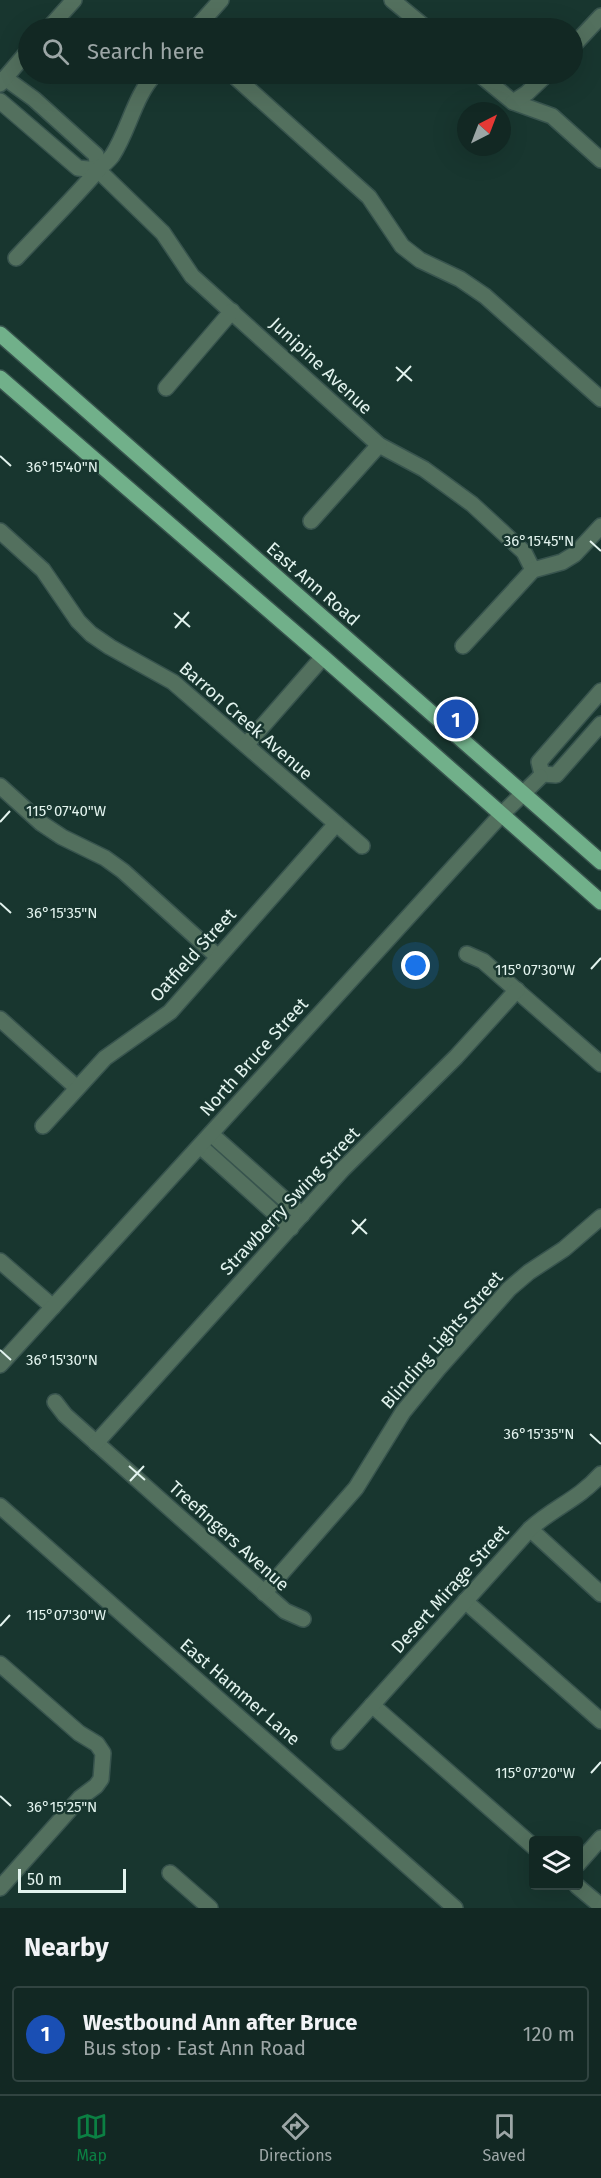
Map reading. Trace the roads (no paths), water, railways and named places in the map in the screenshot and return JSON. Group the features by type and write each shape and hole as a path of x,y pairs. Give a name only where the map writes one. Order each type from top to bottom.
{"main road":[{"name":"East Ann Road","path":"0,334 601,862"},
{"path":"0,378 324,657 601,902"}],"street":[{"path":"58,18 74,0"},
{"path":"205,18 222,0"},
{"path":"392,0 414,18"},
{"path":"583,36 601,16"},
{"path":"3,81 18,63"},
{"name":"Junipine Avenue","path":"3,81 34,99 96,155 98,170 163,233 192,276 379,445 445,483 472,504 525,552 533,570"},
{"path":"16,258 111,156 122,136 131,111 147,84"},
{"path":"243,84 369,197 402,246 420,260 460,279 486,296 601,399"},
{"path":"491,84 513,102 552,116 601,160"},
{"path":"513,102 536,84"},
{"name":"Junipine Avenue","path":"0,101 78,168 98,170"},
{"path":"166,388 232,311"},
{"path":"311,522 379,445"},
{"path":"463,646 533,570 562,562 574,554 601,526"},
{"name":"Barron Creek Avenue","path":"0,531 43,570 78,621 91,634 173,682 362,846"},
{"path":"246,745 324,657"},
{"path":"601,691 539,762 542,774 556,774 601,724"},
{"name":"North Bruce Street","path":"0,1365 501,815 540,777"},
{"path":"0,786 41,823 62,837 105,858 123,871 218,957"},
{"name":"Oatfield Street","path":"43,1126 105,1058 170,1012 336,824"},
{"path":"467,954 483,961 601,1064"},
{"name":"Strawberry Swing Street","path":"96,1443 343,1169 456,1057 517,990"},
{"path":"0,1020 77,1088"},
{"path":"211,1134 302,1215"},
{"path":"200,1146 291,1228"},
{"name":"Blinding Lights Street","path":"264,1593 356,1488 403,1412 509,1289 528,1272 564,1249 601,1217"},
{"path":"0,1261 53,1307"},
{"name":"Treefingers Avenue","path":"55,1402 65,1415 264,1593 285,1611 303,1619"},
{"name":"Desert Mirage Street","path":"339,1742 530,1529 544,1516 569,1503 589,1488 601,1474"},
{"name":"East Hammer Lane","path":"0,1506 455,1908"},
{"path":"530,1529 601,1594"},
{"path":"465,1601 601,1721"},
{"path":"0,1664 79,1733 97,1744 103,1753 101,1779 96,1786 80,1798 0,1888"},
{"path":"372,1705 529,1843"},
{"path":"583,1859 601,1838"},
{"path":"170,1873 204,1906"},
{"path":"582,1890 601,1906"}],"place":[{"name":"Westbound Ann after Bruce","path":"456,719"}]}
